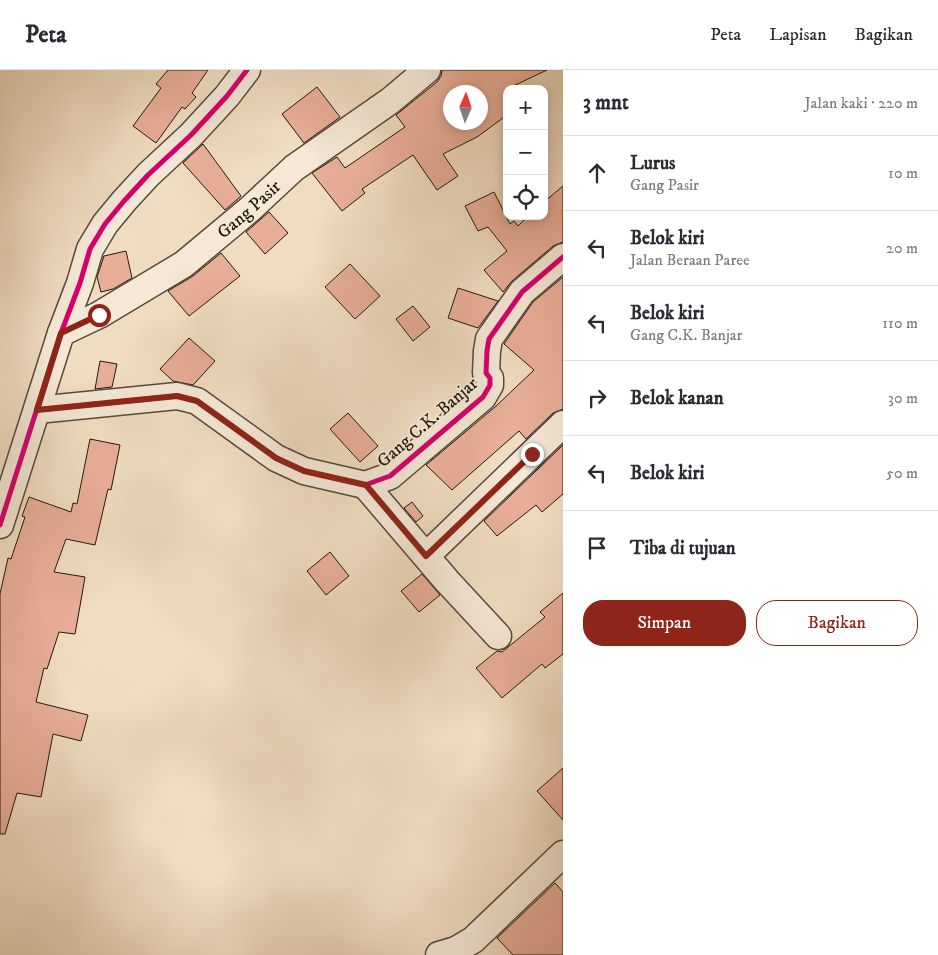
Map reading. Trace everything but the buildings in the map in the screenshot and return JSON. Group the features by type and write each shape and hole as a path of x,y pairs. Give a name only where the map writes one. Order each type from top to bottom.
{"street":[{"path":"0,525 61,333 80,283 90,249 106,224 148,174 191,136 227,96 247,70"},
{"name":"Gang Pasir","path":"61,333 99,315 184,264 250,209 294,168 390,101 427,70"},
{"name":"Gang C.K. Banjar","path":"37,410 177,396 197,401 276,458 304,471 366,485 390,476 483,397 490,385 490,378 486,373 489,339 522,292 563,257"},
{"path":"426,556 563,424"},
{"path":"366,485 447,581 498,636"},
{"path":"439,955 456,950 473,940 563,854"}],"cycle path":[{"path":"0,525 61,333 80,283 90,249 105,224 124,201 148,175 191,135 227,96 247,70"},
{"path":"37,410 177,396 197,401 276,458 304,471 365,485 390,476 483,397 490,385 490,378 486,373 489,339 522,292 563,257"}],"route":[{"path":"99,315 61,333 37,410 177,396 197,401 276,458 304,471 366,485 426,556 532,454"}]}
